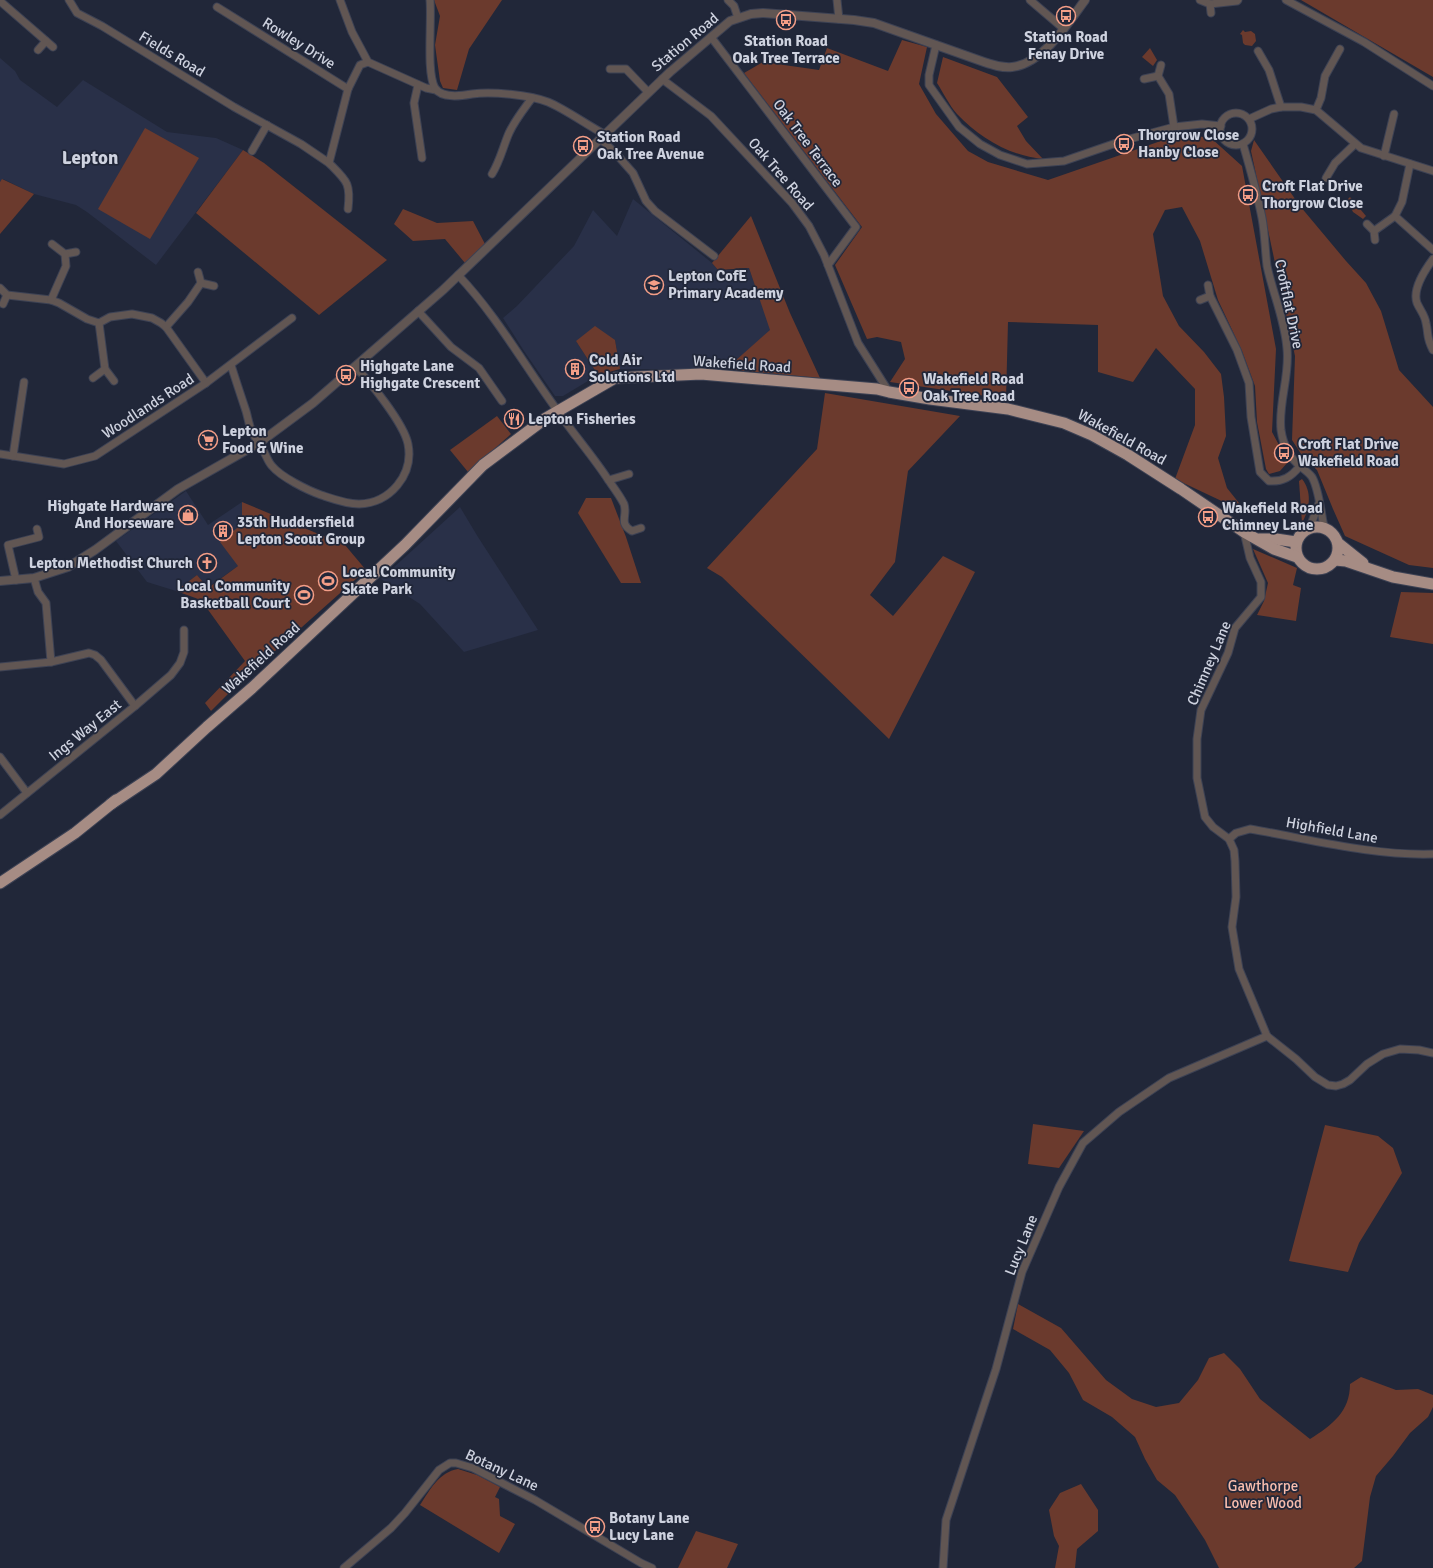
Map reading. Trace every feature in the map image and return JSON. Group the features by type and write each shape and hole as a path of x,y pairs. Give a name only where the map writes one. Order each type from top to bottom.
{"highway":[{"name":"Wakefield Road","path":"0,883 75,833 112,804 166,756 207,727 405,545 483,465 546,418 615,378 701,374 877,389 890,394 1008,409 1064,423 1092,435 1128,455 1244,532 1274,549 1297,557 1301,562 1312,569 1325,568 1335,560"},
{"path":"1297,557 1295,547 1301,532 1310,527 1324,527 1335,536 1338,543 1335,560 1346,561 1368,567 1393,577 1433,584"},
{"name":"Wakefield Road","path":"1258,539 1276,539 1296,542"},
{"path":"1338,543 1368,567"}],"street":[{"name":"Fields Road","path":"69,0 77,13 102,26 329,163 348,185 350,194 348,209"},
{"path":"340,0 352,32 368,62 418,85 436,90 442,94 459,96 479,93 499,94 532,98 548,102 602,136 633,173 646,201 655,210 714,256"},
{"path":"430,0 431,65 433,83 436,90"},
{"path":"728,0 734,6 738,18"},
{"path":"837,0 839,19"},
{"path":"1030,0 1064,28"},
{"name":"Station Road","path":"0,581 34,578 63,569 81,560 178,489 259,443 313,404 443,290 662,79 730,22 751,14 763,13 874,23 1000,67 1012,67 1031,61 1038,56 1064,28 1085,0"},
{"path":"1200,0 1210,4 1238,0"},
{"path":"1286,0 1364,42 1433,86"},
{"path":"0,1 53,47"},
{"path":"1210,4 1211,13"},
{"name":"Rowley Drive","path":"217,7 348,89"},
{"name":"Oak Tree Terrace","path":"711,37 856,227 828,265"},
{"path":"38,50 46,41"},
{"path":"936,45 929,75 929,85 959,127 980,144 1000,156 1028,164 1064,161 1122,141 1174,127 1202,124 1221,126"},
{"path":"1316,110 1325,76 1340,49"},
{"path":"1258,51 1269,70 1281,107"},
{"path":"329,163 348,89 360,65 368,62"},
{"path":"1161,65 1158,76 1169,94 1174,127"},
{"path":"610,69 626,70 648,92"},
{"path":"1144,79 1158,76"},
{"name":"Oak Tree Road","path":"662,79 711,116 792,203 809,226 828,265 858,343 890,394"},
{"path":"418,85 414,103 422,158"},
{"path":"492,174 497,166 510,132 518,117 532,98"},
{"path":"1249,119 1271,109 1281,107 1302,107 1316,110 1361,148 1433,171"},
{"path":"1230,114 1241,114 1249,119 1253,128 1250,138 1243,144 1233,145 1228,143 1222,136 1221,126 1223,121 1230,114"},
{"path":"1384,156 1394,114"},
{"path":"252,151 267,125"},
{"name":"Croftflat Drive","path":"1243,144 1250,166 1262,218 1268,267 1283,321 1286,342 1288,368 1281,416 1283,441 1290,455 1307,471 1314,482 1318,493 1324,527"},
{"path":"1326,178 1335,163 1355,144"},
{"path":"1374,231 1395,216 1402,202 1410,164"},
{"path":"1395,216 1433,250"},
{"path":"1367,224 1374,231 1375,240"},
{"path":"51,300 66,266 65,254 52,244"},
{"path":"65,254 76,252"},
{"path":"1433,259 1421,276 1417,296 1417,302 1423,311 1426,322 1427,340 1433,350"},
{"path":"166,327 188,302 201,283 198,272"},
{"path":"458,275 492,314 557,411 609,480 624,504 624,523 627,528 632,531 641,528"},
{"path":"201,283 214,286"},
{"path":"1208,285 1210,296 1237,350 1249,383 1251,417 1260,472 1270,481 1279,481 1290,476 1300,466"},
{"path":"0,288 7,295 51,300 87,319 99,323 110,317 132,314 152,318 166,327 206,383"},
{"path":"3,304 7,295"},
{"path":"1200,300 1210,296"},
{"path":"418,311 451,347 479,368 502,401"},
{"name":"Woodlands Road","path":"0,454 64,464 96,456 206,383 292,318"},
{"path":"99,323 105,369 114,381"},
{"path":"231,365 252,432 272,466 281,474 312,492 343,502 358,504 371,503 382,498 396,487 405,475 408,461 408,445 396,419 376,390 364,375 355,367"},
{"path":"93,378 105,369"},
{"path":"12,456 24,382"},
{"path":"609,480 629,474"},
{"path":"1310,527 1319,503"},
{"path":"16,580 8,545 39,537 37,529"},
{"name":"Chimney Lane","path":"1229,839 1213,827 1206,817 1197,778 1198,739 1201,710 1228,653 1236,628 1261,597 1261,582 1250,558 1244,532"},
{"path":"34,578 38,592 46,603 51,662"},
{"path":"135,706 171,675 180,663 184,652 184,630"},
{"name":"Ings Way East","path":"0,667 51,662 89,653 95,655 135,706 0,814"},
{"path":"0,757 27,793"},
{"name":"Highfield Lane","path":"1229,839 1236,833 1250,829 1379,851 1410,854 1433,854"},
{"path":"1229,839 1234,850 1235,860 1236,897 1232,927 1239,969 1267,1036 1296,1059 1314,1077 1328,1085 1336,1086 1350,1080 1367,1064 1383,1054 1400,1049 1433,1053"},
{"name":"Lucy Lane","path":"943,1568 946,1520 996,1369 1022,1272 1059,1187 1083,1143 1119,1112 1169,1078 1267,1036"},
{"name":"Botany Lane","path":"344,1568 391,1528 405,1513 439,1470 450,1463 456,1463 473,1468 535,1500 641,1563 652,1568"}],"shaded area":[{"path":"0,58 15,71 20,80 57,107 83,80 167,132 216,138 243,150 156,265 76,205 34,194 3,179 0,182"},
{"name":"Lepton CofE Primary Academy","path":"633,199 712,263 718,270 749,268 771,330 726,369 620,369 615,340 576,341 598,375 563,396 555,396 503,318 517,306 574,246 593,210 617,236"},
{"path":"186,491 208,525 242,502 242,524 238,566 207,588 197,575 176,591 147,582 116,541"},
{"path":"460,507 538,630 464,652 420,604 381,579"}],"green space":[{"path":"434,0 502,0 469,49 457,90 443,88 440,81 435,45 440,16"},
{"path":"1301,0 1433,0 1433,77"},
{"path":"1243,30 1245,32 1251,31 1255,34 1256,41 1252,46 1245,45 1243,43 1242,35 1240,34"},
{"path":"902,40 927,47 919,84 936,114 968,151 988,162 1048,180 1181,134 1211,138 1242,166 1276,349 1272,432 1288,462 1280,471 1269,474 1266,469 1257,422 1255,386 1242,351 1218,300 1200,241 1182,207 1165,210 1153,234 1163,296 1179,326 1204,352 1221,374 1226,436 1218,458 1227,488 1247,513 1175,479 1195,425 1195,389 1156,348 1133,382 1098,372 1098,325 1008,322 1006,399 890,382 905,359 901,342 877,337 867,339 835,265 862,227 744,73 763,62 819,70 827,48 888,71"},
{"path":"1150,48 1157,60 1153,66 1142,57"},
{"path":"943,57 997,77 1028,117 1017,126 1026,141 1043,159 1007,150 976,131 957,114 937,83"},
{"path":"145,128 199,158 150,239 98,209"},
{"path":"1254,140 1300,206 1366,283 1381,311 1399,370 1433,407 1433,568 1409,565 1345,536 1317,470 1303,457 1292,440 1295,356 1251,151"},
{"path":"243,150 264,163 387,260 319,315 196,213"},
{"path":"2,179 34,194 0,234 0,182"},
{"path":"1350,197 1366,216 1363,219 1353,212 1347,200"},
{"path":"403,209 437,223 473,221 485,244 465,263 445,239 413,241 394,224"},
{"path":"751,216 790,313 820,378 726,369 770,330 749,268 718,270 712,263"},
{"path":"595,326 615,340 620,369 598,375 576,341"},
{"path":"825,393 960,416 908,471 895,562 870,595 893,616 943,556 975,572 889,739 722,577 707,568 817,449"},
{"path":"497,416 511,434 468,472 450,450"},
{"path":"1302,479 1308,490 1309,501 1302,523 1299,481"},
{"path":"586,498 611,498 641,583 621,583 578,513"},
{"path":"242,502 345,545 366,570 239,683 211,711 205,703 245,661 201,600 176,591 197,575 208,588 238,566 220,542 242,524"},
{"path":"1253,549 1297,568 1293,585 1301,588 1296,621 1257,615 1264,601 1268,583"},
{"path":"1401,592 1433,593 1433,644 1390,637"},
{"path":"1033,1124 1084,1131 1059,1168 1028,1164"},
{"path":"1325,1125 1378,1136 1393,1148 1402,1173 1359,1243 1348,1272 1289,1261"},
{"name":"Gawthorpe Lower Wood","path":"1018,1304 1061,1328 1106,1380 1132,1399 1156,1407 1179,1403 1198,1380 1209,1358 1224,1353 1240,1369 1260,1399 1310,1439 1326,1428 1338,1417 1347,1402 1350,1384 1361,1377 1396,1390 1418,1389 1433,1395 1433,1407 1428,1417 1410,1433 1376,1476 1370,1497 1362,1561 1354,1568 1219,1568 1205,1540 1175,1495 1157,1480 1135,1437 1112,1417 1083,1400 1069,1373 1050,1350 1013,1329"},
{"path":"458,1469 477,1475 500,1487 495,1497 499,1499 500,1516 515,1524 499,1553 420,1505 431,1488 440,1478 451,1471"},
{"path":"1081,1484 1098,1510 1098,1531 1077,1549 1075,1568 1055,1568 1059,1546 1054,1536 1049,1510 1060,1493"},
{"path":"696,1531 738,1544 727,1568 678,1568"}],"place":[{"name":"Station Road Fenay Drive","path":"1066,16"},
{"name":"Station Road Oak Tree Terrace","path":"786,20"},
{"name":"Thorgrow Close Hanby Close","path":"1124,144"},
{"name":"Station Road Oak Tree Avenue","path":"583,146"},
{"name":"Croft Flat Drive Thorgrow Close","path":"1248,195"},
{"name":"Lepton CofE Primary Academy","path":"654,285"},
{"name":"Cold Air Solutions Ltd","path":"575,369"},
{"name":"Highgate Lane Highgate Crescent","path":"346,375"},
{"name":"Wakefield Road Oak Tree Road","path":"909,388"},
{"name":"Lepton Fisheries","path":"514,419"},
{"name":"Lepton Food & Wine","path":"208,440"},
{"name":"Croft Flat Drive Wakefield Road","path":"1284,453"},
{"name":"Highgate Hardware And Horseware","path":"188,515"},
{"name":"Wakefield Road Chimney Lane","path":"1208,517"},
{"name":"35th Huddersfield Lepton Scout Group","path":"223,531"},
{"name":"Lepton Methodist Church","path":"207,563"},
{"name":"Local Community Skate Park","path":"328,581"},
{"name":"Local Community Basketball Court","path":"304,595"},
{"name":"Botany Lane Lucy Lane","path":"595,1527"}],"district":[{"name":"Lepton","path":"90,158"}]}
